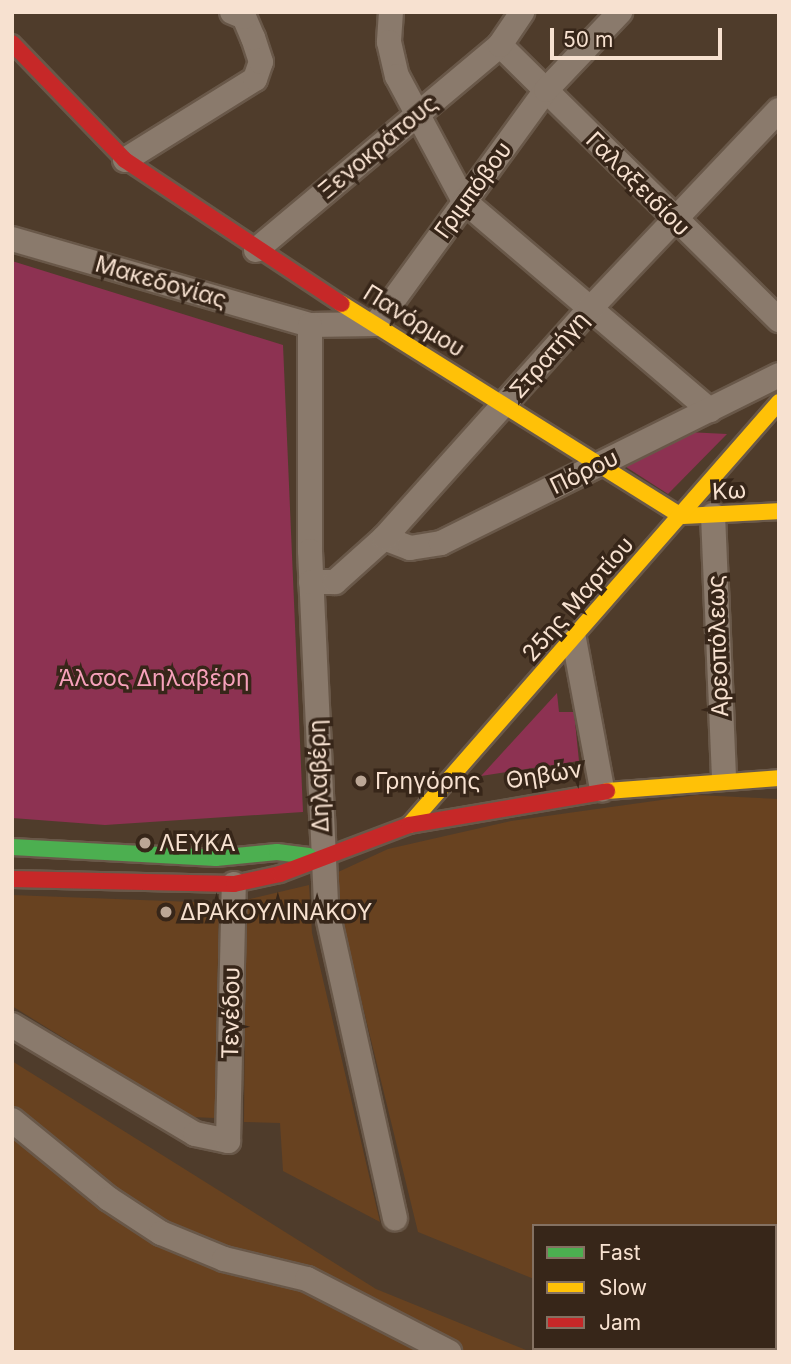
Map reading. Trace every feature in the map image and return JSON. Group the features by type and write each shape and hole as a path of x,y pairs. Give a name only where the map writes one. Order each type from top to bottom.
{"main road":[{"name":"Πανόρμου","path":"12,43 125,160 256,250 681,516"},
{"name":"25ης Μαρτίου","path":"409,825 575,639 779,402"},
{"name":"Κω","path":"681,516 779,511"},
{"name":"Θηβών","path":"12,878 233,884 323,858 409,825 603,789 724,778 779,778"},
{"name":"Θηβών","path":"12,847 216,858 277,852 323,858"}],"street":[{"path":"391,12 392,60 415,114 464,201 484,222 588,311 710,410"},
{"name":"Ξενοκράτους","path":"256,250 500,45 522,12"},
{"name":"Γριμπόβου","path":"376,324 545,90 620,12"},
{"path":"125,160 241,91 256,79 261,62 240,14"},
{"name":"Γαλαξειδίου","path":"500,45 674,222 779,320"},
{"name":"Στρατήγη","path":"311,582 335,582 384,538 588,311 779,110"},
{"name":"Μακεδονίας","path":"12,239 310,325"},
{"path":"310,325 376,324"},
{"name":"Δηλαβέρη","path":"310,325 311,582 323,858 329,928 395,1218"},
{"name":"Πόρου","path":"384,538 410,548 441,543 779,376"},
{"name":"Αρεοπόλεως","path":"713,515 724,778"},
{"path":"575,639 603,789"},
{"name":"Τενέδου","path":"12,1025 195,1134 228,1142 233,884"},
{"path":"12,1120 109,1199 161,1233 224,1259 307,1279 449,1352"}],"shaded area":[{"path":"697,795 779,799 779,1352 742,1350 777,1350 777,1224 532,1224 532,1278 418,1232 337,901 336,873 388,849 511,821"},
{"path":"309,885 312,933 380,1222 283,1171 280,1123 244,1122 246,900"},
{"path":"12,895 219,903 215,1118 191,1117 12,1006"},
{"path":"12,1061 376,1289 531,1352 12,1352"}],"green space":[{"name":"Άλσος Δηλαβέρη","path":"12,261 283,345 303,812 105,825 12,818"},
{"path":"687,432 727,434 668,494 623,465"},
{"path":"557,693 559,712 574,712 579,761 481,776"}],"traffic: fast":[{"path":"12,847 216,858 277,852 309,856"}],"traffic: slow":[{"path":"342,304 681,516 779,511"},
{"path":"409,825 779,402"},
{"path":"607,791 779,778"}],"traffic: jam":[{"path":"12,43 125,160 342,304"},
{"path":"12,879 234,884 280,874 409,825 607,791"}],"place":[{"name":"Γρηγόρης","path":"361,781"},
{"name":"ΛΕΥΚΑ","path":"145,843"},
{"name":"ΔΡΑΚΟΥΛΙΝΑΚΟΥ","path":"166,912"}]}
